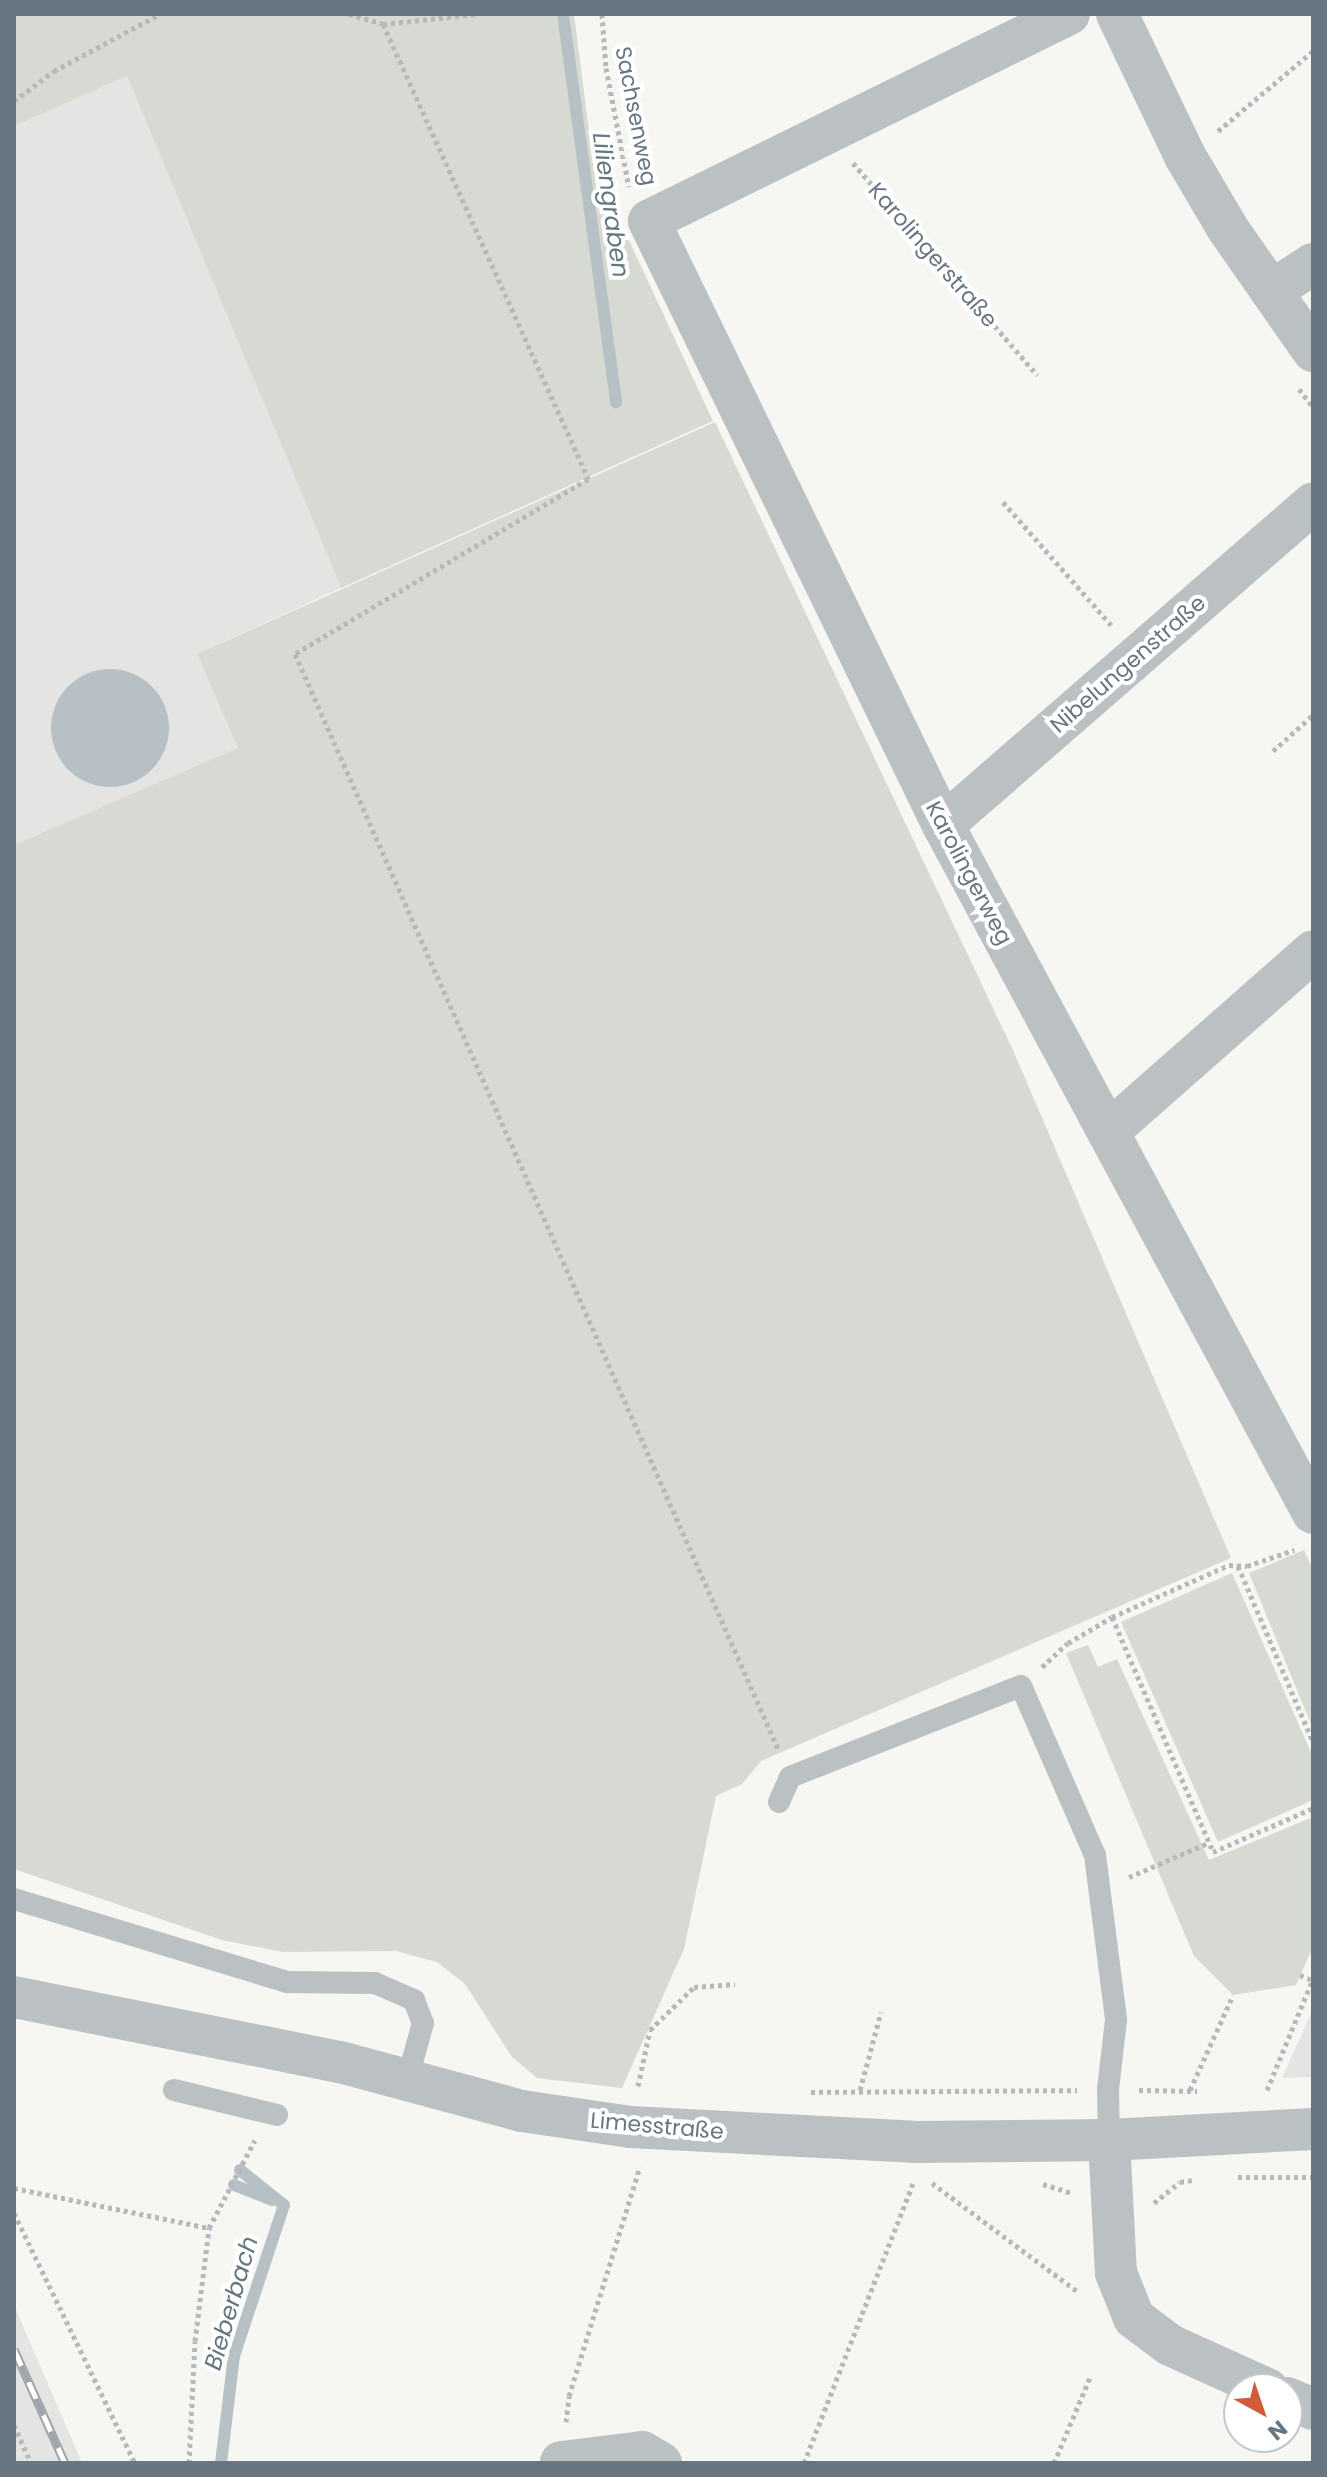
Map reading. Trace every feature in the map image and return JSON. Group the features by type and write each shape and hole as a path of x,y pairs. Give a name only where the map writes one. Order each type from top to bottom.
{"street":[{"path":"649,221 1069,14"},
{"path":"1117,14 1185,156 1313,351"},
{"name":"Karolingerweg","path":"649,221 943,825 1108,1132 1306,1530"},
{"path":"1271,291 1313,264"},
{"name":"Nibelungenstraße","path":"943,825 1313,503"},
{"path":"1108,1132 1313,951"},
{"name":"Limesstraße","path":"14,1997 408,2077 522,2111 631,2127 914,2142 1109,2140 1313,2129"},
{"path":"1109,2140 1116,2273 1126,2303 1134,2318 1170,2345 1232,2373"},
{"path":"561,2462 642,2452 661,2463"}],"lane":[{"path":"779,1802 790,1777 1021,1686 1095,1855 1116,2020 1108,2089 1109,2140"},
{"path":"14,1899 288,1982 375,1983 414,2000 423,2023 408,2077"},
{"path":"174,2090 277,2115"}],"path":[{"path":"14,101 54,71 160,14"},
{"path":"349,14 383,24 476,14"},
{"name":"Sachsenweg","path":"602,14 606,68 629,187 649,221"},
{"path":"383,24 588,479 295,654 790,1777"},
{"path":"1185,156 1313,51"},
{"name":"Karolingerstraße","path":"830,134 1037,375"},
{"path":"1003,502 1138,655"},
{"path":"1273,751 1313,715"},
{"path":"1021,1686 1068,1643 1112,1617 1229,1565 1238,1566 1306,1530"},
{"path":"1238,1566 1313,1742"},
{"path":"1112,1617 1213,1852 1313,1808"},
{"path":"1099,1889 1208,1843"},
{"path":"1267,2090 1313,1980 1300,1975"},
{"path":"636,2099 650,2030 694,1987 735,1984"},
{"path":"1190,2090 1233,1995"},
{"path":"860,2090 881,2012"},
{"path":"796,2093 860,2090 1206,2091"},
{"path":"189,2463 195,2341 209,2228 256,2138 277,2115"},
{"path":"561,2462 569,2396 639,2170"},
{"path":"1226,2177 1313,2177"},
{"path":"1046,2184 1112,2207 1149,2207 1180,2182 1195,2180"},
{"path":"931,2182 1089,2301 1126,2303"},
{"path":"804,2463 913,2183"},
{"path":"14,2188 209,2228"},
{"path":"14,2213 135,2463"},
{"path":"1054,2463 1091,2375"},
{"path":"14,2425 31,2463"}],"shaded area":[{"path":"14,14 574,14 593,163 713,421 341,588 127,76 14,126"},
{"path":"127,76 341,588 197,654 239,748 14,845 14,126"},
{"path":"715,422 1012,1048 1231,1558 761,1761 742,1784 716,1796 684,1949 622,2088 537,2078 512,2057 465,1984 437,1962 396,1951 283,1952 222,1940 14,1869 14,845 238,748 197,654"},
{"path":"110,669 133,674 152,686 164,705 169,728 164,751 152,770 133,782 110,787 87,782 68,770 56,751 51,728 56,705 68,686 87,674"},
{"path":"1304,1550 1313,1570 1313,1729 1249,1573"},
{"path":"1232,1573 1313,1757 1313,1800 1218,1842 1121,1622"},
{"path":"1088,1645 1098,1667 1117,1659 1209,1860 1313,1817 1313,1947 1296,1985 1233,1995 1194,1956 1066,1653"},
{"path":"1313,2009 1313,2077 1282,2078"},
{"path":"14,2305 82,2463 14,2463"}],"waterway":[{"name":"Liliengraben","path":"563,14 616,402"},
{"path":"240,2170 284,2205"},
{"path":"234,2185 272,2200"},
{"name":"Bieberbach","path":"221,2463 234,2356 284,2205"}],"railway":[{"path":"14,2349 65,2463"}]}
